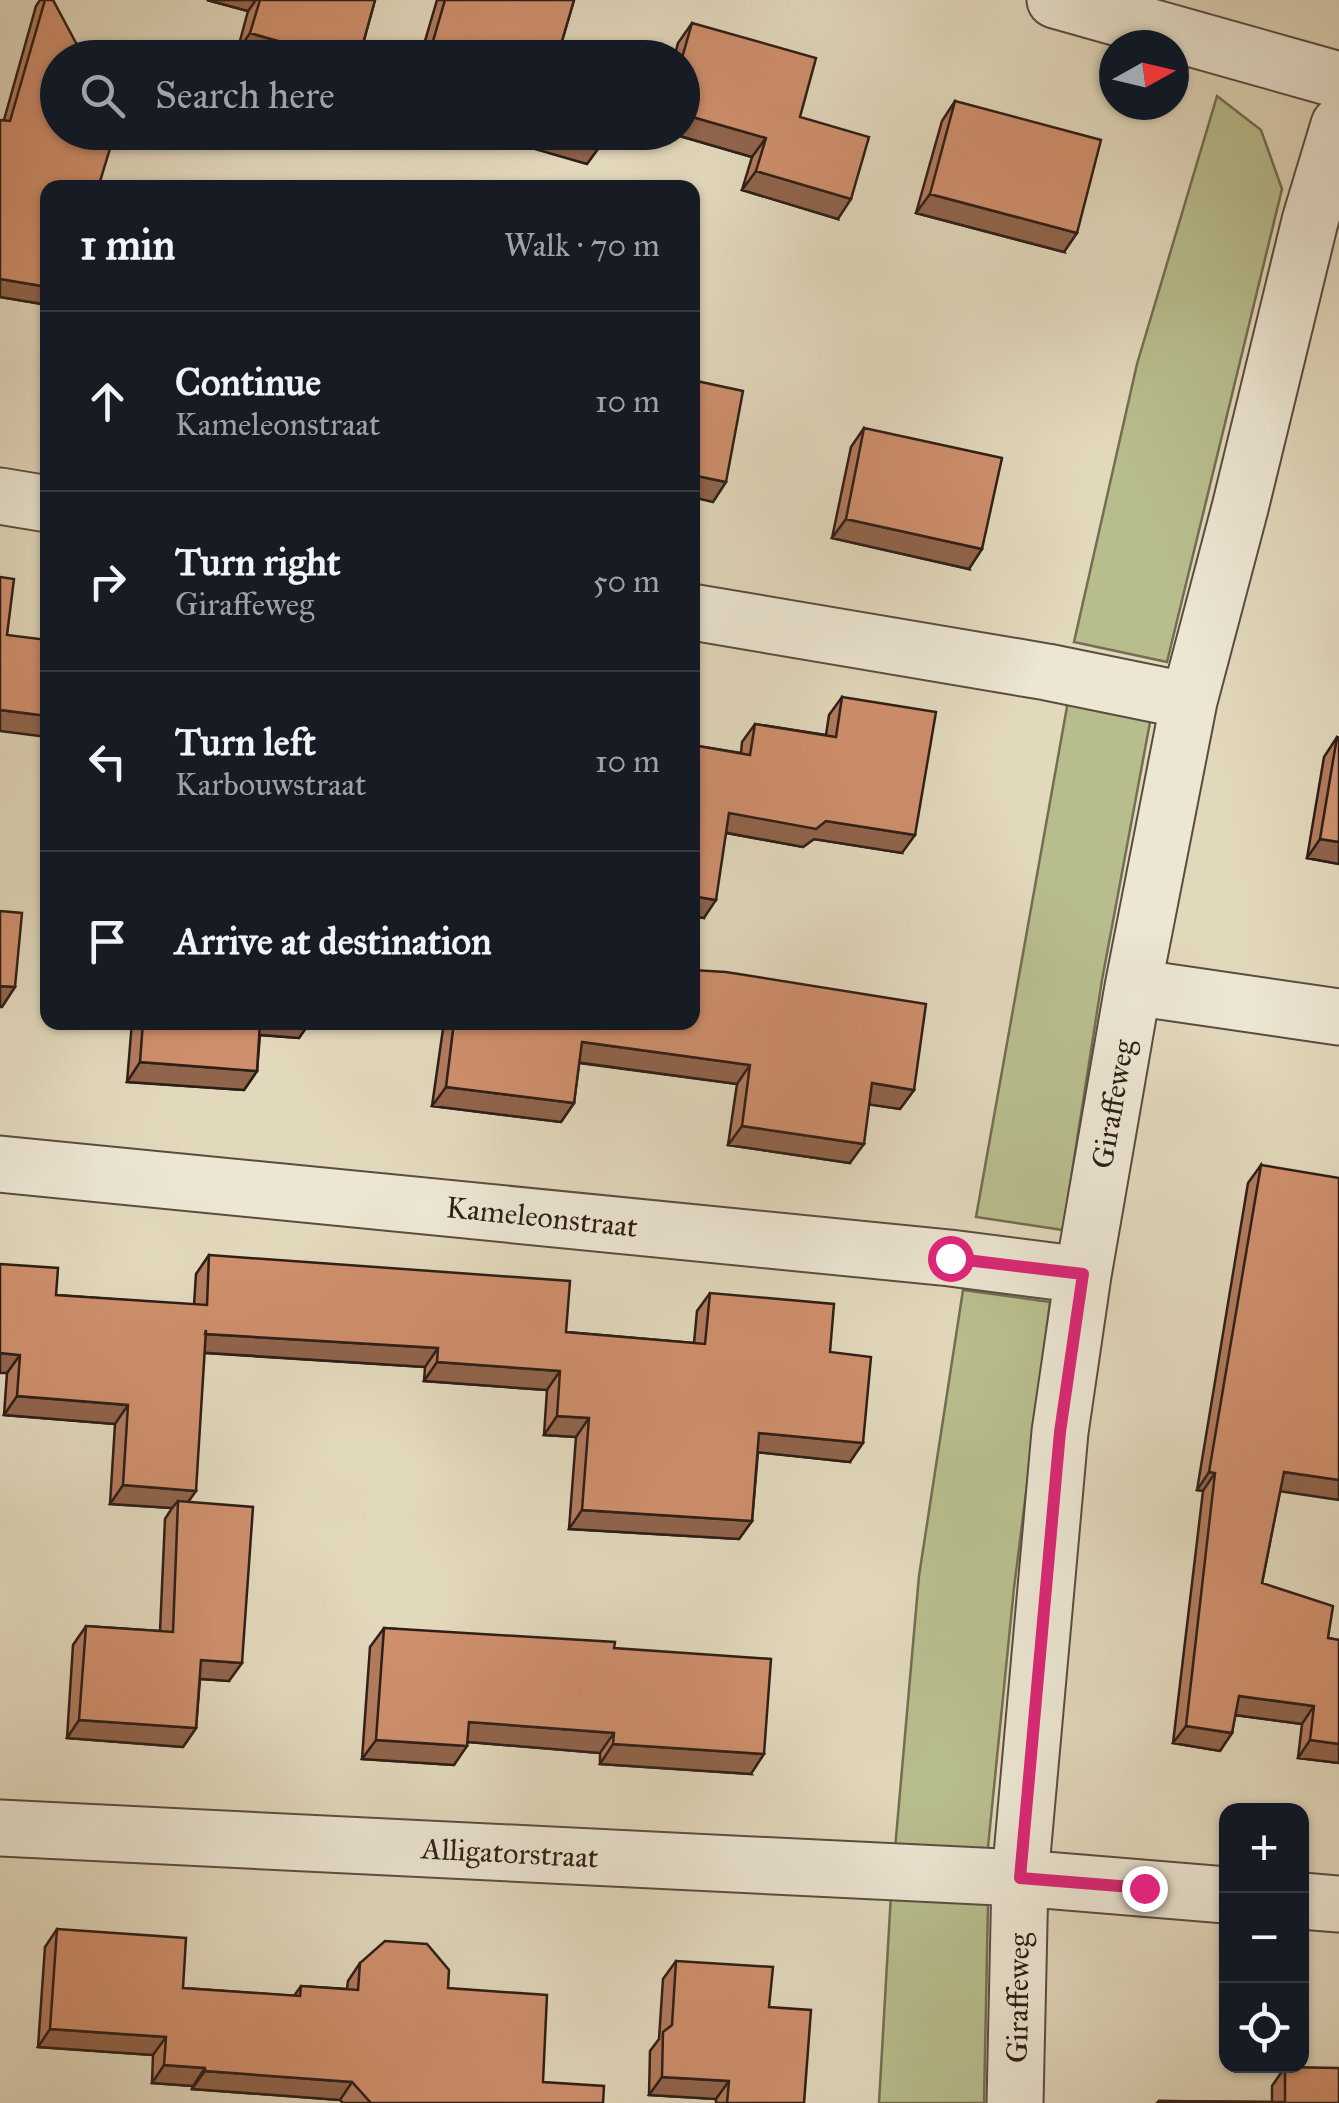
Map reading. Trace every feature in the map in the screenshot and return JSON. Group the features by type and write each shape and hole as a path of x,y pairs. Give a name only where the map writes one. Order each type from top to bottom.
{"street":[{"path":"1055,0 1339,80"},
{"name":"Giraffeweg","path":"1016,2103 1020,1878 1060,1432 1083,1274 1188,701 1310,221 1339,124"},
{"path":"0,496 40,503"},
{"path":"700,613 1046,672 1188,701"},
{"path":"1133,987 1339,1017"},
{"name":"Kameleonstraat","path":"0,1164 1083,1274"},
{"name":"Alligatorstraat","path":"0,1828 1020,1878 1219,1894"},
{"path":"1309,1902 1339,1904"}],"green space":[{"path":"1217,96 1261,130 1282,189 1167,662 1074,642 1137,364"},
{"path":"1068,701 1151,717 1102,980 1063,1230 976,1217"},
{"path":"963,1290 1050,1302 1014,1588 987,1857 895,1849 919,1576"},
{"path":"891,1894 988,1904 984,2103 879,2103"}],"building":[{"path":"45,0 53,0 74,40 40,40 40,150 110,150 100,180 40,180 40,286 0,279 0,120 10,121"},
{"path":"260,0 375,0 364,40 274,40 250,33"},
{"path":"445,0 574,0 562,40 433,40"},
{"path":"692,23 816,58 800,117 869,137 851,199 756,171 766,138 700,119 700,40 687,40"},
{"path":"955,101 1101,140 1077,233 930,194"},
{"path":"700,382 743,391 726,482 700,477"},
{"path":"864,428 1002,458 982,549 846,519"},
{"path":"0,577 14,579 7,635 40,639 40,715 0,710"},
{"path":"842,697 936,712 915,835 826,821 816,829 729,813 716,900 700,897 700,746 750,755 755,724 836,737"},
{"path":"1339,738 1339,842 1320,839"},
{"path":"0,911 22,913 15,987 0,986"},
{"path":"700,970 926,1004 914,1090 872,1083 864,1144 742,1126 750,1065 582,1042 574,1103 446,1087 453,1030 700,1030"},
{"path":"142,1030 260,1030 257,1071 140,1062"},
{"path":"1261,1165 1339,1178 1339,1480 1284,1472 1262,1583 1333,1606 1328,1638 1339,1640 1339,1744 1310,1740 1314,1706 1239,1696 1232,1733 1186,1726 1215,1473 1209,1472"},
{"path":"209,1255 570,1281 566,1332 705,1344 710,1293 834,1304 830,1352 871,1357 863,1443 759,1433 752,1521 582,1510 589,1418 557,1416 560,1371 437,1362 438,1348 206,1334 196,1491 123,1485 128,1405 17,1396 20,1355 0,1353 0,1264 58,1268 56,1295 207,1305"},
{"path":"178,1501 253,1507 242,1663 201,1660 196,1728 79,1720 86,1626 173,1632"},
{"path":"384,1628 615,1642 614,1648 771,1659 764,1754 613,1744 614,1733 469,1722 467,1746 376,1740"},
{"path":"57,1929 186,1938 183,1988 300,1996 301,1986 358,1990 360,1963 385,1941 427,1944 449,1970 448,1988 547,1995 543,2082 604,2086 603,2103 371,2103 352,2082 164,2065 166,2037 50,2029"},
{"path":"676,1961 773,1967 769,2007 811,2010 804,2103 727,2103 729,2081 662,2077 663,2032 672,2025"},
{"path":"1309,2067 1339,2068 1339,2103 1158,2103 1159,2101 1285,2102 1285,2073 1309,2073"}],"route":[{"path":"950,1258 1083,1274 1060,1432 1020,1878 1144,1888"}]}
